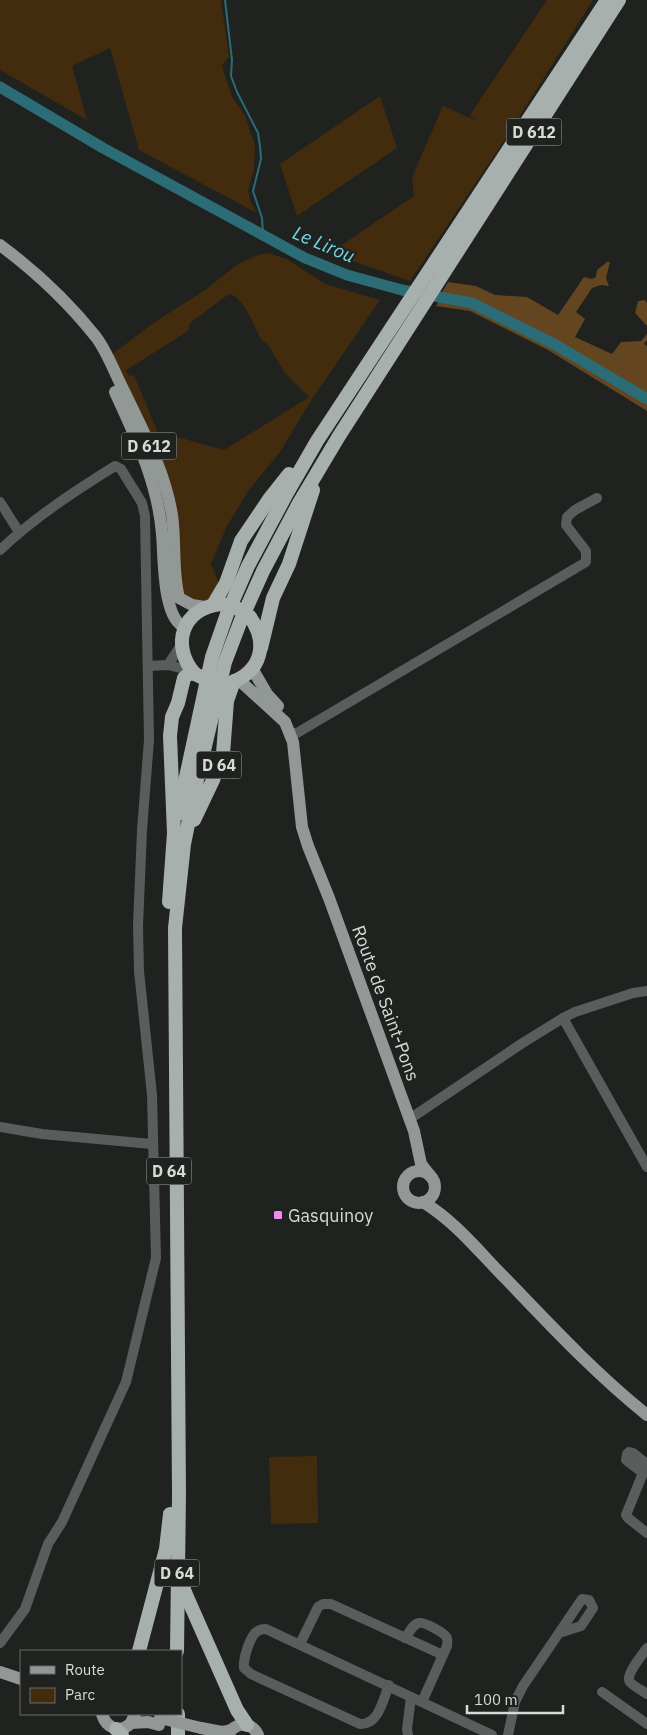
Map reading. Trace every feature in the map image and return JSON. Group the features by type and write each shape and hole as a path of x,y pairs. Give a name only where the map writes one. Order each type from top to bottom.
{"highway":[{"name":"D 612","path":"259,653 273,598 289,564 318,476 338,436 412,322 443,262 607,0"},
{"name":"D 612","path":"213,606 226,583 242,541 270,498 316,441 400,314 443,262 619,0"},
{"path":"184,844 196,780 225,662 231,645 268,563 299,503 338,436"},
{"path":"174,833 212,656 227,614 257,550 316,441"},
{"path":"213,606 232,606 242,610 257,626 260,637 259,653 254,668 234,681 211,682 192,670 183,656 181,645 185,627 197,612 213,606"},
{"name":"D 64","path":"172,1650 167,928 174,833 170,736 172,717 178,703 184,678 192,670"},
{"name":"D 64","path":"177,1650 175,928 184,844 223,754 227,701 234,681"},
{"path":"178,1494 183,1587 237,1710 257,1732"},
{"path":"139,1650 166,1549 171,1509"},
{"path":"178,1715 178,1735"},
{"path":"160,1718 173,1735"}],"main road":[{"name":"D 612","path":"0,245 32,271 98,340 131,405 166,489 172,515 176,588 179,598 192,605 213,606"},
{"name":"D 612","path":"72,311 97,352 133,431 151,478 158,506 167,598 175,618 181,626 185,627"},
{"name":"Route de Saint-Pons","path":"259,653 254,670 268,694 286,716 293,733 302,827 308,846 330,898 414,1132 421,1164 431,1177"},
{"name":"Route de Saint-Pons","path":"234,681 285,722 293,733"},
{"name":"Route de Saint-Pons","path":"408,1119 413,1161 410,1174"},
{"path":"434,1192 430,1198 423,1202 412,1202 403,1192 403,1182 410,1174 421,1171 431,1177 439,1205 448,1220"},
{"path":"423,1202 448,1220 604,1379 647,1415"},
{"path":"576,1351 647,1407"},
{"path":"0,1672 20,1679"},
{"path":"100,1715 110,1727 119,1732 133,1719 148,1722 160,1718 197,1732 229,1733 238,1725 257,1732"}],"street":[{"path":"0,550 39,517 115,466 121,469 142,503 145,516 149,740 142,830 138,926 139,971 152,1095 156,1258 126,1382 62,1522 48,1544 25,1609 0,1643"},
{"path":"293,733 586,562 586,551 566,525 567,517 575,510 597,498"},
{"path":"0,502 19,532"},
{"path":"168,665 181,645"},
{"path":"148,666 168,665 192,670"},
{"path":"408,1119 563,1018 575,1012 633,993 647,991"},
{"path":"563,1018 647,1167"},
{"path":"0,1127 42,1134 152,1144"},
{"path":"646,1469 626,1515 647,1533"},
{"path":"300,1644 318,1607 323,1604 331,1604 443,1654"},
{"path":"405,1638 418,1623 446,1636 447,1646 422,1702"},
{"path":"389,1685 374,1719 366,1724 360,1724 251,1674 244,1668 243,1660 254,1634 266,1629 389,1685 492,1735"},
{"path":"508,1735 515,1702 523,1686 559,1633"},
{"path":"647,1648 630,1672 628,1678 629,1682 647,1694"},
{"path":"602,1692 647,1724"},
{"path":"406,1733 411,1697"}],"green space":[{"path":"0,0 221,0 229,56 222,66 232,97 245,115 255,146 254,169 248,190 251,203 257,213 139,150 110,48 72,66 87,120 0,70"},
{"path":"547,0 593,0 502,144 410,281 330,253 414,196 412,177 443,106 477,121 470,115"},
{"path":"380,96 397,148 297,216 280,164"},
{"path":"268,253 287,259 325,284 380,300 312,399 280,452 249,490 227,526 211,564 227,604 213,613 204,614 188,608 110,356 152,324 205,290 238,264 258,255","holes":["229,294 234,296 244,306 261,340 267,343 285,373 309,397 224,450 174,436 162,443 134,375 130,376 125,371 188,331 190,323"]},
{"path":"317,1456 318,1523 271,1524 269,1457"}],"shaded area":[{"path":"607,262 610,262 606,278 609,286 601,285 592,288 576,312 585,319 575,337 612,354 621,342 641,341 647,334 647,340 644,344 647,346 647,395 519,322 466,299 441,294 448,282 476,286 495,295 527,297 558,315 584,277 592,279 596,277 597,270"},
{"path":"440,299 472,306 553,347 647,403 647,411 548,350 470,311 436,306"},
{"path":"645,300 647,303 647,326 635,313 638,301"}],"waterway":[{"path":"225,0 232,60 231,76 258,133 261,159 253,191 262,218 263,234"},
{"name":"Le Lirou","path":"0,87 103,148 305,258 347,275 402,290 472,303 554,344 647,399"}],"place":[{"name":"Gasquinoy","path":"278,1215"}]}
